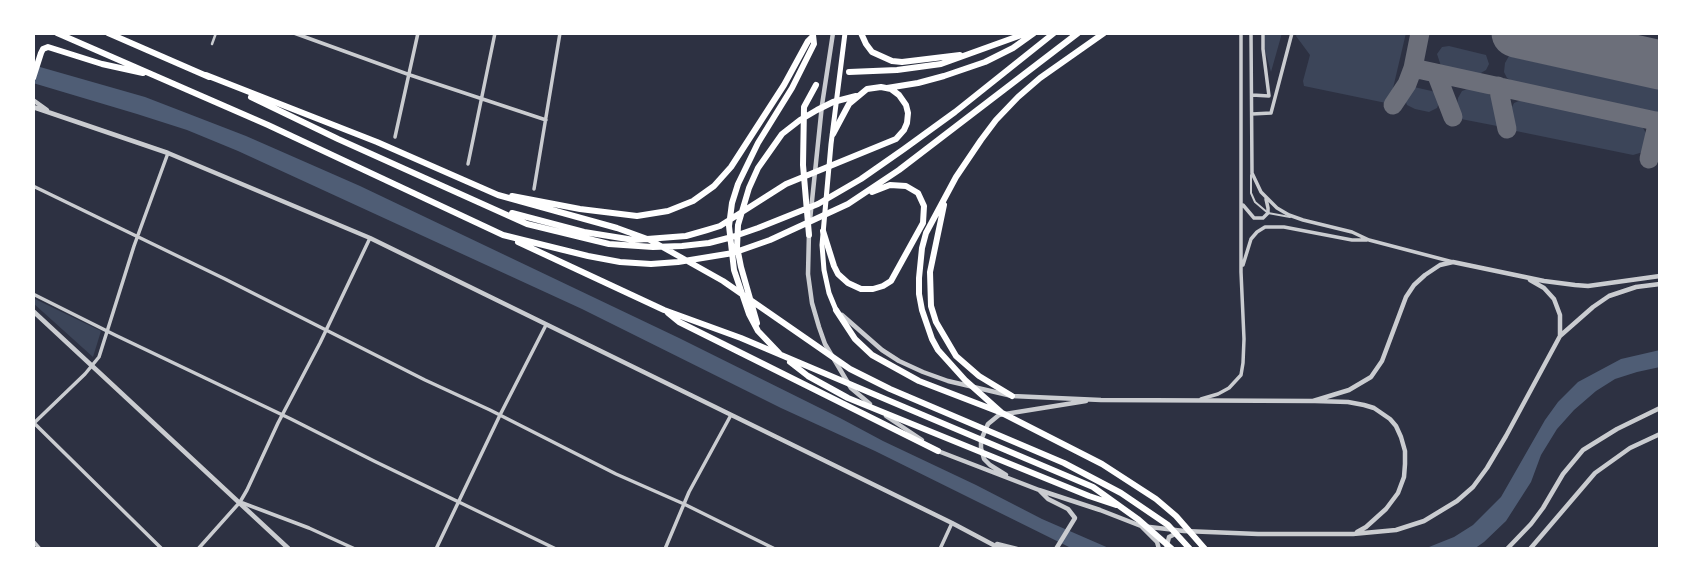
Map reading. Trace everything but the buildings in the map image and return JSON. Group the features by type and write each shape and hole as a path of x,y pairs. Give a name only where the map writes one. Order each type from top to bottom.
{"highway":[{"path":"57,33 268,125 664,310 741,338 1093,487 1157,535 1168,548"},
{"path":"108,33 206,75 377,142 486,190 643,237 723,281 868,379 1064,463 1121,493 1168,525 1190,549"},
{"path":"861,33 872,52 892,61 965,54"},
{"path":"849,72 897,71 941,64 1027,33"},
{"path":"758,331 737,247 738,225 758,169 782,134 800,120 833,103 880,89 944,76 985,62 1013,48 1034,33"},
{"path":"206,75 338,139 527,224 609,244 682,246 732,237 818,204 861,179 955,112 1054,33"},
{"path":"848,204 899,170 1078,33"},
{"path":"1002,413 965,380 938,350 932,339 922,310 919,278 926,233 956,177 981,140 1018,97 1040,78 1104,33"},
{"path":"486,190 601,212 637,216 658,214 681,207 721,179 784,85 814,34"},
{"path":"814,34 814,44 792,88 748,163 732,203 729,226 734,270 749,314 758,331 789,362 848,398 1121,507"},
{"path":"33,78 41,53 48,47 102,64 162,78"},
{"path":"809,235 803,165 804,107 816,85"},
{"path":"497,209 610,237 634,240 686,236 720,226 786,184 892,141 901,135 906,127 906,105 891,89 867,89 849,104 833,134"},
{"path":"503,235 621,262 651,264 713,257 753,247 877,189 894,185 909,187 921,198 925,209 923,223 891,281 873,289 860,289 848,284 838,274 823,231"},
{"path":"946,196 930,272 931,306 936,322 956,356 979,376 1012,396"},
{"path":"664,310 679,323 938,451"},
{"path":"836,310 855,339 872,355 919,381 1002,413 1102,464 1156,499 1176,516 1205,549"}],"main road":[{"path":"836,310 824,270 823,231 845,33"}],"street":[{"path":"212,44 216,33"},
{"path":"294,33 546,120"},
{"path":"395,137 418,33"},
{"path":"468,164 495,33"},
{"path":"534,188 560,33"},
{"path":"833,33 807,255 812,303 825,344 844,376 859,397 938,451 1141,526 1258,534 1353,534 1396,530 1424,521 1463,497 1487,468 1560,336 1609,296 1636,287 1660,284"},
{"path":"1196,400 1229,388 1241,375 1243,363 1241,33"},
{"path":"1251,33 1252,173 1256,183 1277,208 1298,218 1352,232 1370,240 1559,284 1588,286 1660,276"},
{"path":"1252,95 1269,96 1263,33"},
{"path":"1252,114 1271,114 1292,33"},
{"path":"33,100 50,113"},
{"path":"33,107 168,153 370,238 1000,549"},
{"path":"162,549 33,423 99,357 137,237 168,153"},
{"path":"33,186 616,474 775,549"},
{"path":"1241,203 1254,218 1264,218 1269,208 1266,197"},
{"path":"1241,272 1251,239 1265,227 1284,227 1352,240 1370,240"},
{"path":"198,549 240,502 247,490 370,238"},
{"path":"1313,401 1349,390 1371,377 1382,361 1406,297 1414,285 1432,270 1454,261"},
{"path":"1521,276 1544,288 1554,299 1560,315 1560,336"},
{"path":"33,294 556,549"},
{"path":"836,310 900,361 948,381 1012,396 1348,402 1374,408 1385,414 1396,426 1404,445 1405,470 1398,493 1386,509 1366,527 1353,534"},
{"path":"33,311 289,549"},
{"path":"436,549 546,325"},
{"path":"1025,484 990,465 984,458 981,440 988,424 999,415 1097,399"},
{"path":"1507,549 1544,508 1563,474 1583,450 1660,408"},
{"path":"665,549 689,492 731,415"},
{"path":"1530,549 1595,473 1630,447 1660,434"},
{"path":"1039,490 1048,499 1068,509 1075,518 1056,549"},
{"path":"240,502 355,549"},
{"path":"940,549 952,523"},
{"path":"1141,526 1154,537 1159,547"},
{"path":"1168,548 1169,537 1184,531"},
{"path":"33,541 40,549"},
{"path":"992,543 1017,549"}],"lane":[{"path":"1252,173 1252,198 1259,206 1268,213 1298,218"}],"shaded area":[{"path":"1265,33 1282,33 1271,72 1264,47"},
{"path":"1297,33 1406,33 1390,101 1386,103 1304,86 1310,55 1296,36"},
{"path":"1449,46 1486,55 1489,64 1486,70 1479,74 1441,66 1437,54 1442,47"},
{"path":"1509,56 1660,89 1660,113 1512,81 1504,72"},
{"path":"33,65 145,97 246,136 360,186 679,338 1042,519 1111,549 1073,549 582,309 238,151 187,130 33,83"},
{"path":"1414,87 1436,92 1439,103 1437,108 1429,112 1407,105 1404,97"},
{"path":"1470,88 1483,90 1491,96 1495,105 1497,126 1461,119 1457,106 1458,98 1462,91"},
{"path":"1521,100 1642,126 1647,135 1646,147 1643,152 1633,155 1516,131 1513,128 1512,107"},
{"path":"33,298 101,331 93,357 33,303"},
{"path":"1660,350 1660,367 1615,379 1574,410 1557,429 1541,455 1531,482 1506,521 1484,542 1474,549 1424,549 1454,537 1473,525 1501,497 1545,420 1578,382 1621,359"}],"taxiway":[{"path":"1420,33 1413,68 1660,122"},
{"path":"1393,105 1407,84 1413,68"},
{"path":"1436,73 1453,117"},
{"path":"1498,86 1507,129"},
{"path":"1649,159 1658,121"}],"runway":[{"path":"1516,33 1660,65"}]}
